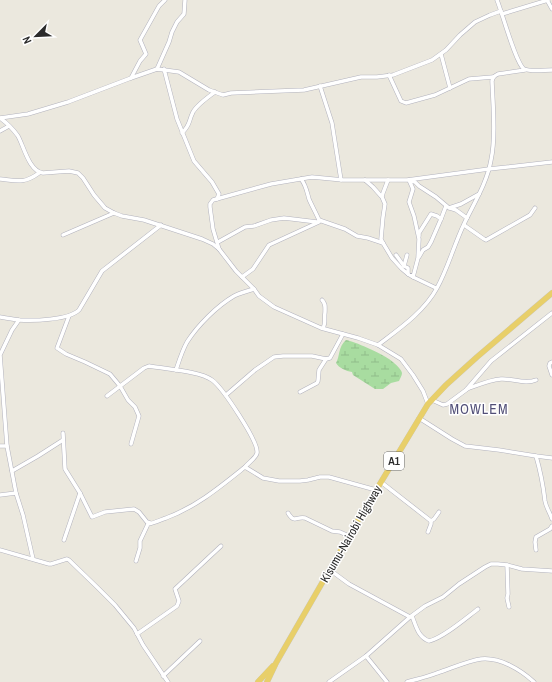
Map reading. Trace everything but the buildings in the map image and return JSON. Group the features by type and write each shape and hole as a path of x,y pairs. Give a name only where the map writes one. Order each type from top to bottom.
{"highway":[{"name":"Kisumu-Nairobi Highway","path":"276,663 376,490 430,402 446,385 477,357 552,293"},
{"name":"A1","path":"258,682 276,663"},
{"name":"A1","path":"267,682 276,663"}],"street":[{"path":"131,78 140,61 146,54 140,40 159,6 165,0"},
{"path":"157,69 170,42 172,32 184,14 185,0"},
{"path":"497,0 518,58 525,70"},
{"path":"0,118 28,114 68,102 157,69 179,72 209,90 223,95 231,93 304,90 361,77 393,75 432,60 441,54 475,22 490,15 548,0 552,9"},
{"path":"441,54 450,88"},
{"path":"164,69 182,133 194,161 212,182 219,194 217,199"},
{"path":"389,75 402,101 406,103 435,95 469,79 493,77 498,74 525,70 552,70"},
{"path":"378,345 422,309 436,288 467,218 480,194 491,159 493,139 493,77"},
{"path":"320,86 332,123 341,180"},
{"path":"182,133 188,127 193,112 202,102 215,92"},
{"path":"0,118 18,136 31,164 39,173 43,174 69,171 78,173 105,208 114,214 144,220 213,244 259,296 274,307 323,328 378,345 401,359 430,402 443,405 447,404 466,390 491,361 552,313"},
{"path":"0,131 9,126"},
{"path":"219,249 210,207 213,200 271,184 312,177 341,180 409,180 552,162"},
{"path":"0,179 21,181 32,178 39,173"},
{"path":"301,179 303,180 319,221"},
{"path":"365,180 380,194 385,204 381,233 383,243 395,262 408,274 436,288"},
{"path":"382,197 382,193 388,180"},
{"path":"409,180 415,182 418,186 448,207 456,210 467,218"},
{"path":"409,180 413,189 410,202 419,239"},
{"path":"418,258 431,242 448,207 461,204 480,194"},
{"path":"464,225 486,240 530,215 535,208"},
{"path":"63,236 114,214"},
{"path":"413,277 418,258 419,233 431,214 441,219"},
{"path":"218,242 246,227 284,218 319,221 345,229 357,236 383,243"},
{"path":"242,277 253,269 269,245 319,221"},
{"path":"0,317 19,320 59,318 76,313 102,271 161,226"},
{"path":"396,255 404,266 408,268 408,274"},
{"path":"404,266 407,255"},
{"path":"176,370 180,356 187,342 201,324 220,306 235,296 254,289"},
{"path":"322,300 325,303 326,308 324,313 325,322 323,328"},
{"path":"70,316 57,348 66,354 110,374 120,386 139,416 131,444"},
{"path":"19,320 12,330 0,355 7,446 16,493 23,515 33,559"},
{"path":"300,392 317,383 319,370 326,359 332,356 343,334"},
{"path":"226,396 255,370 274,357 312,356 326,359"},
{"path":"552,362 549,366 552,375"},
{"path":"107,396 149,366 190,372 204,376 212,380 241,417 257,451 254,458 245,467 197,504 178,514 148,524 140,541 140,548 136,561"},
{"path":"466,390 494,379 504,378 527,382 536,380"},
{"path":"419,418 465,446 552,458"},
{"path":"63,433 65,469 80,493 92,517 105,512 134,509 139,512 147,522 150,523"},
{"path":"12,472 63,440"},
{"path":"0,446 7,446"},
{"path":"536,456 544,486 545,502 552,519"},
{"path":"245,467 263,478 279,481 300,481 329,477 376,490"},
{"path":"381,482 431,521"},
{"path":"0,495 16,493"},
{"path":"64,540 80,493"},
{"path":"428,532 431,521 439,512"},
{"path":"288,513 294,519 305,518 332,531 340,532 349,536"},
{"path":"536,550 536,537 550,529 552,526"},
{"path":"137,634 177,606 179,601 175,589 221,546"},
{"path":"0,550 51,564 67,559 69,560 116,605 134,628 168,682"},
{"path":"329,682 366,656 411,616 443,597 459,584 491,564 506,565 522,569 552,571"},
{"path":"506,565 507,598 509,607"},
{"path":"330,570 349,584 411,616 420,636 429,641 434,640 451,629 478,609"},
{"path":"163,676 200,642"},
{"path":"366,656 387,682"},
{"path":"407,682 481,659 504,662 529,677 534,682"}],"green space":[{"path":"346,340 368,348 391,360 401,371 402,374 399,381 391,383 383,389 375,389 353,375 352,372 339,366 336,363 340,349"}],"district":[{"name":"MOWLEM","path":"479,409"}]}
